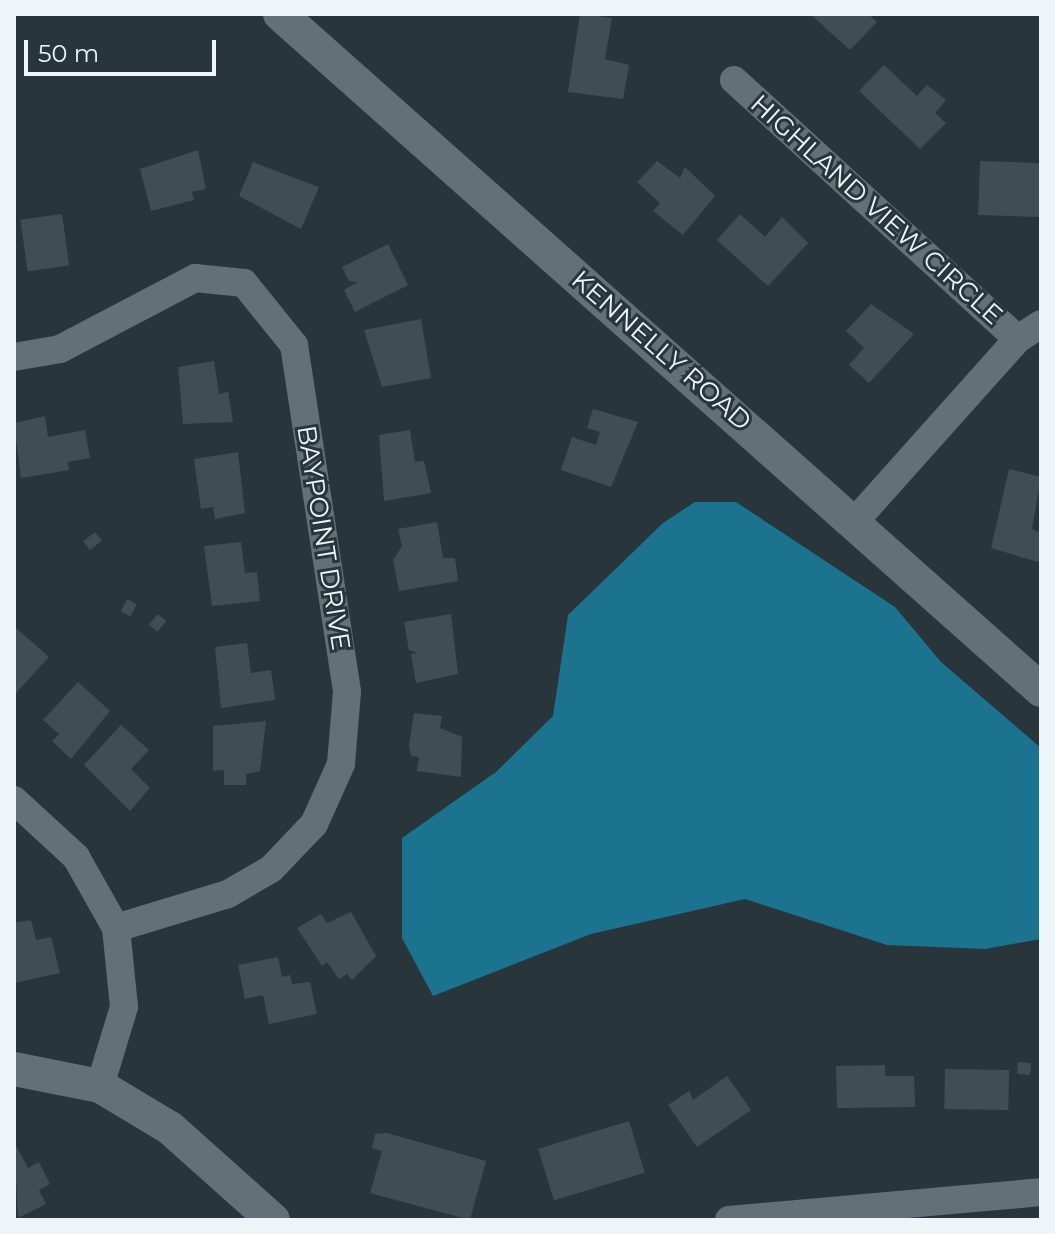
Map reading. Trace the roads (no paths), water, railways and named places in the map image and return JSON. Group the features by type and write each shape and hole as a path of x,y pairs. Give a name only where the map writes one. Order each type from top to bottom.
{"street":[{"name":"KENNELLY ROAD","path":"280,14 855,521 1041,690"},
{"name":"HIGHLAND VIEW CIRCLE","path":"734,80 1029,332"},
{"name":"BAYPOINT DRIVE","path":"14,357 60,349 195,278 244,283 294,345 347,692 341,764 314,824 271,869 228,894 116,928"},
{"path":"855,521 1029,332"},
{"path":"14,800 76,857 116,928 124,1007 100,1086"},
{"path":"14,1069 100,1086 170,1128 273,1220"},
{"path":"729,1220 1041,1192"}],"water":[{"path":"695,502 736,502 895,607 941,662 1041,748 1041,939 985,949 887,945 745,899 591,934 433,996 402,938 402,838 496,772 553,716 568,615 663,523"}]}
